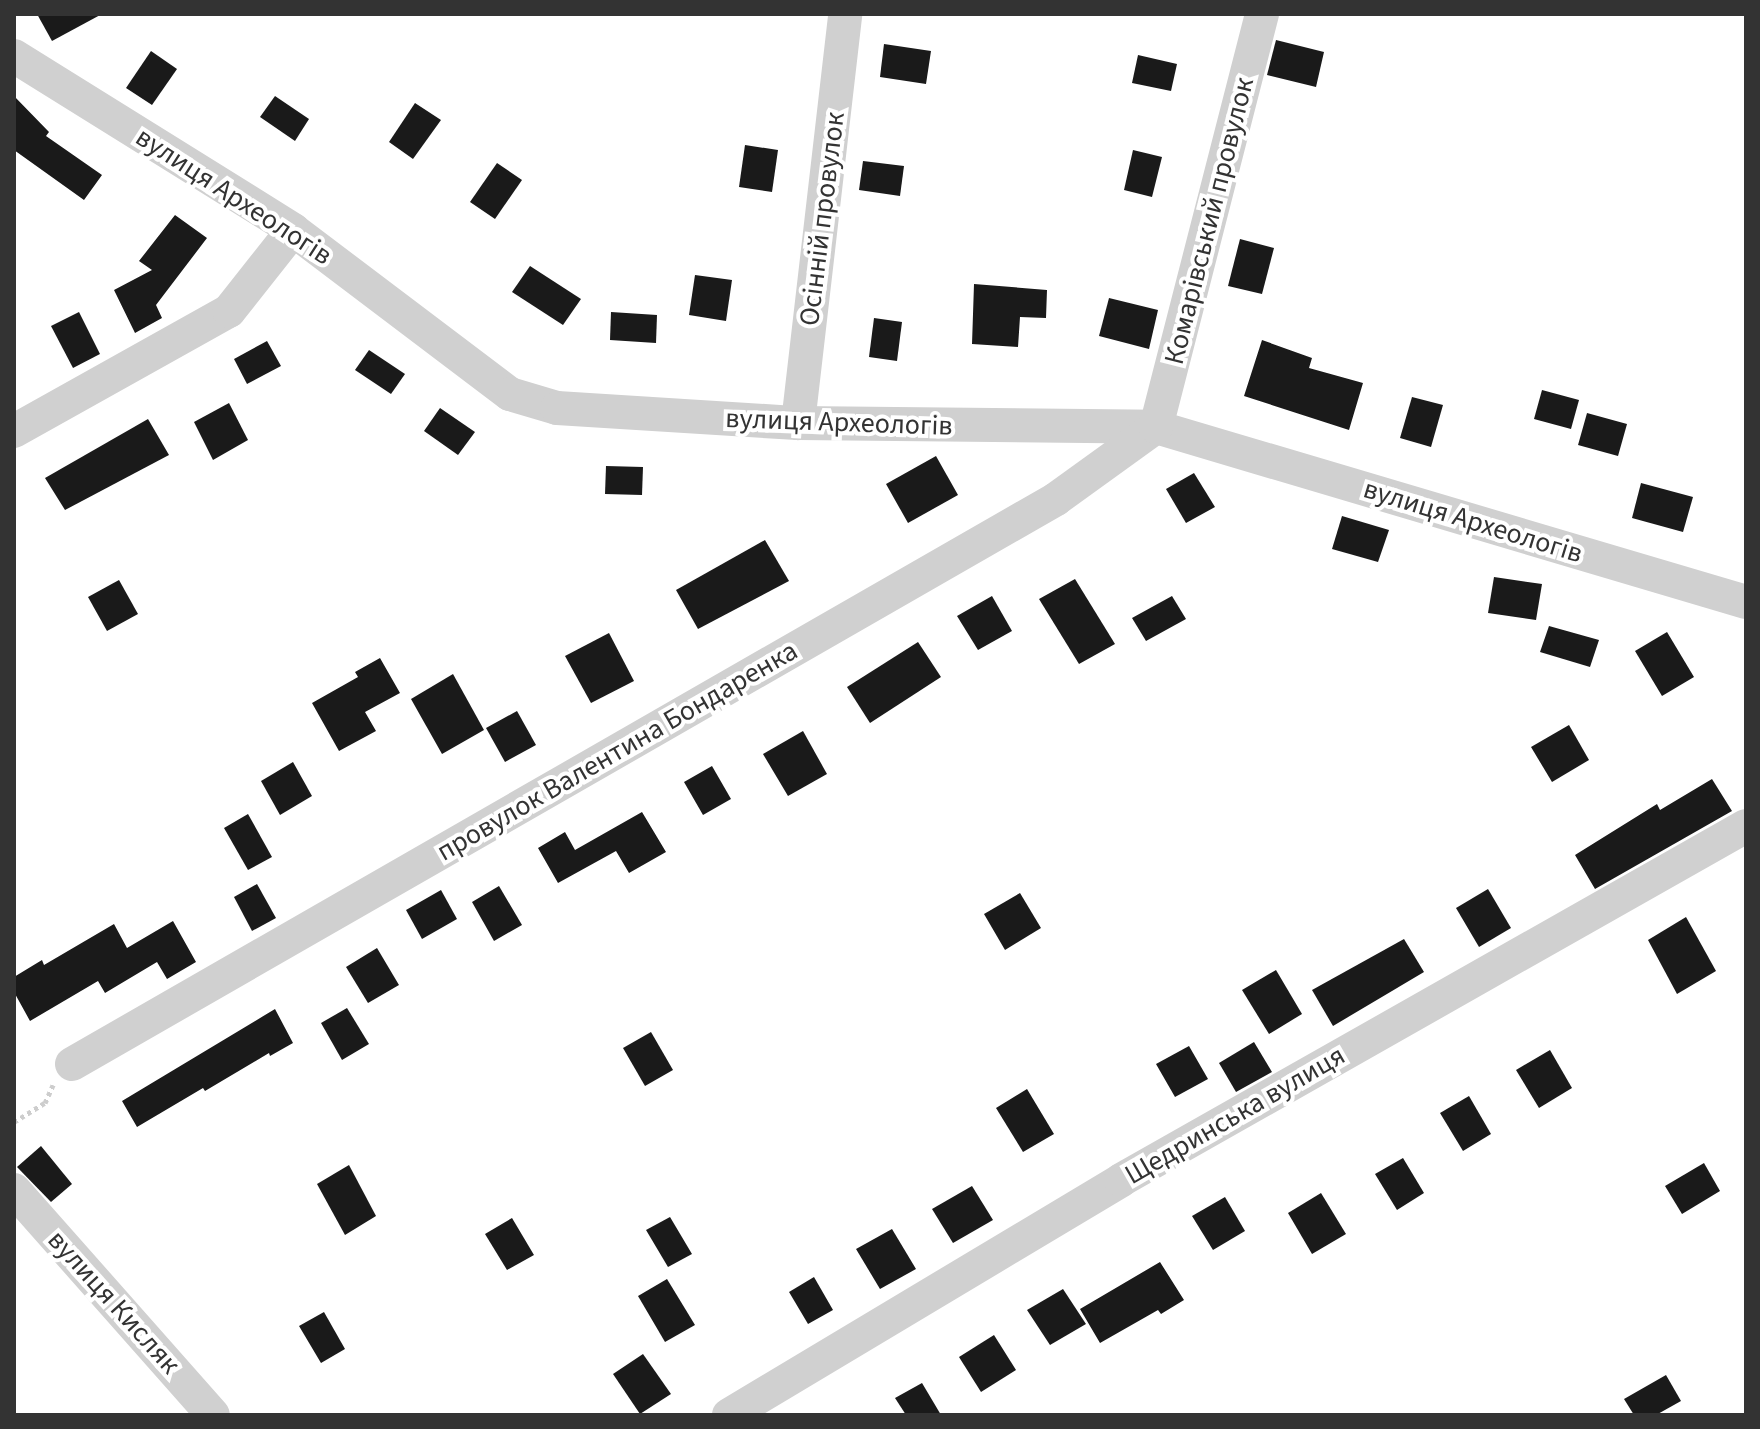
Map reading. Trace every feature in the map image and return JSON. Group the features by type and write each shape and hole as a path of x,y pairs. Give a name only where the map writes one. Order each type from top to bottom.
{"street":[{"name":"Осінній провулок","path":"798,423 845,14"},
{"name":"Комарівський провулок","path":"1156,427 1262,14"},
{"name":"вулиця Археологів","path":"14,56 293,230 510,394 557,408 798,423 1156,427 1746,602"},
{"path":"14,431 229,311 293,230"},
{"name":"провулок Валентина Бондаренка","path":"72,1064 1056,499 1156,427"},
{"name":"Щедринська вулиця","path":"729,1415 1121,1180 1746,826"},
{"name":"вулиця Кисляк","path":"14,1190 213,1415"}],"path":[{"path":"14,1122 45,1103 55,1079 72,1064"}],"building":[{"path":"37,14 102,14 52,41"},
{"path":"1276,40 1324,52 1316,87 1267,75"},
{"path":"884,44 931,51 926,84 880,77"},
{"path":"151,51 177,69 152,105 126,88"},
{"path":"1138,55 1177,64 1171,91 1132,83"},
{"path":"14,96 49,132 46,136 102,175 84,200 14,150"},
{"path":"275,96 309,119 295,141 260,117"},
{"path":"415,103 441,120 413,159 389,142"},
{"path":"745,145 778,150 772,192 739,187"},
{"path":"1133,150 1162,157 1152,197 1124,190"},
{"path":"863,161 904,166 900,196 859,190"},
{"path":"497,163 522,180 495,219 470,202"},
{"path":"175,215 207,238 156,305 162,318 135,333 114,290 152,270 139,261"},
{"path":"1240,239 1274,248 1262,294 1228,286"},
{"path":"530,266 581,299 563,325 512,292"},
{"path":"695,275 732,280 726,321 689,315"},
{"path":"974,284 1047,290 1046,318 1020,317 1018,347 972,344"},
{"path":"1109,298 1158,310 1149,349 1099,336"},
{"path":"79,312 100,354 73,368 51,326"},
{"path":"611,312 657,315 656,343 610,340"},
{"path":"874,318 902,322 897,361 869,357"},
{"path":"1262,340 1312,358 1309,368 1363,383 1349,430 1244,396"},
{"path":"267,341 281,366 247,384 234,359"},
{"path":"369,350 405,374 391,394 355,370"},
{"path":"1542,390 1579,400 1571,429 1534,419"},
{"path":"1412,397 1443,405 1431,447 1400,438"},
{"path":"229,403 248,440 213,460 194,422"},
{"path":"440,408 475,432 458,455 424,431"},
{"path":"1587,413 1627,424 1618,456 1578,445"},
{"path":"148,419 169,455 65,510 45,478"},
{"path":"936,456 958,495 908,523 886,484"},
{"path":"606,466 643,467 642,495 605,494"},
{"path":"1194,473 1215,507 1186,523 1166,489"},
{"path":"1641,483 1693,497 1683,532 1632,518"},
{"path":"1342,516 1389,530 1378,562 1332,549"},
{"path":"765,540 789,581 698,629 676,590"},
{"path":"1494,577 1542,584 1536,620 1488,613"},
{"path":"1075,579 1115,644 1079,664 1039,599"},
{"path":"119,580 138,614 107,631 88,597"},
{"path":"992,596 1012,631 978,650 957,616"},
{"path":"1172,596 1186,619 1146,641 1132,618"},
{"path":"1549,626 1599,640 1590,667 1540,652"},
{"path":"1667,632 1694,677 1662,696 1635,651"},
{"path":"609,633 634,681 591,703 565,656"},
{"path":"918,642 941,677 870,723 847,687"},
{"path":"380,658 400,693 365,712 376,731 339,751 312,703 358,677 355,672"},
{"path":"453,674 484,730 442,754 411,699"},
{"path":"517,711 536,745 505,762 486,728"},
{"path":"1569,725 1589,760 1552,782 1531,747"},
{"path":"803,731 827,774 788,796 763,754"},
{"path":"293,762 312,796 280,815 261,781"},
{"path":"712,766 731,799 703,815 684,782"},
{"path":"1712,779 1732,811 1595,889 1575,855 1657,804 1660,810"},
{"path":"642,812 666,852 629,873 616,851 558,883 538,848 565,832 575,850"},
{"path":"248,814 272,857 248,870 224,828"},
{"path":"257,884 276,918 252,931 234,897"},
{"path":"499,886 522,925 494,941 472,902"},
{"path":"1488,889 1511,928 1479,947 1456,908"},
{"path":"441,890 457,919 422,939 406,910"},
{"path":"1020,893 1041,928 1005,950 984,914"},
{"path":"1686,917 1716,971 1677,994 1648,940"},
{"path":"173,921 196,962 167,979 157,962 105,993 98,981 30,1021 14,992 14,977 42,960 44,965 114,924 127,948"},
{"path":"1404,939 1424,972 1333,1026 1312,990"},
{"path":"377,948 399,985 368,1003 346,967"},
{"path":"1276,970 1302,1014 1269,1034 1242,990"},
{"path":"347,1008 369,1044 342,1060 321,1023"},
{"path":"275,1009 293,1043 270,1056 269,1053 205,1091 203,1088 137,1127 122,1101"},
{"path":"651,1032 673,1070 645,1086 623,1048"},
{"path":"1254,1042 1272,1072 1236,1092 1219,1063"},
{"path":"1189,1046 1208,1079 1175,1097 1156,1064"},
{"path":"1550,1050 1572,1088 1539,1108 1516,1070"},
{"path":"1027,1089 1054,1134 1023,1152 996,1108"},
{"path":"1469,1096 1491,1134 1463,1151 1440,1113"},
{"path":"41,1146 72,1184 51,1202 17,1167"},
{"path":"1403,1158 1424,1193 1397,1210 1375,1174"},
{"path":"1704,1163 1720,1191 1682,1214 1665,1186"},
{"path":"349,1165 376,1216 345,1235 317,1184"},
{"path":"972,1186 993,1220 953,1243 932,1209"},
{"path":"1321,1193 1346,1234 1312,1254 1288,1213"},
{"path":"1225,1197 1245,1231 1213,1250 1192,1216"},
{"path":"670,1217 692,1254 668,1267 646,1230"},
{"path":"512,1218 534,1255 507,1270 485,1234"},
{"path":"892,1229 916,1269 880,1289 856,1249"},
{"path":"1160,1262 1184,1300 1161,1314 1158,1310 1100,1343 1080,1309"},
{"path":"814,1277 833,1310 808,1324 789,1292"},
{"path":"667,1279 695,1325 665,1342 638,1296"},
{"path":"1063,1289 1086,1324 1050,1345 1027,1310"},
{"path":"324,1312 345,1349 321,1363 299,1326"},
{"path":"994,1335 1016,1370 981,1392 959,1357"},
{"path":"643,1354 671,1394 640,1414 613,1374"},
{"path":"1666,1375 1681,1401 1656,1415 1634,1415 1624,1399"},
{"path":"922,1383 941,1415 906,1415 895,1398"}]}
